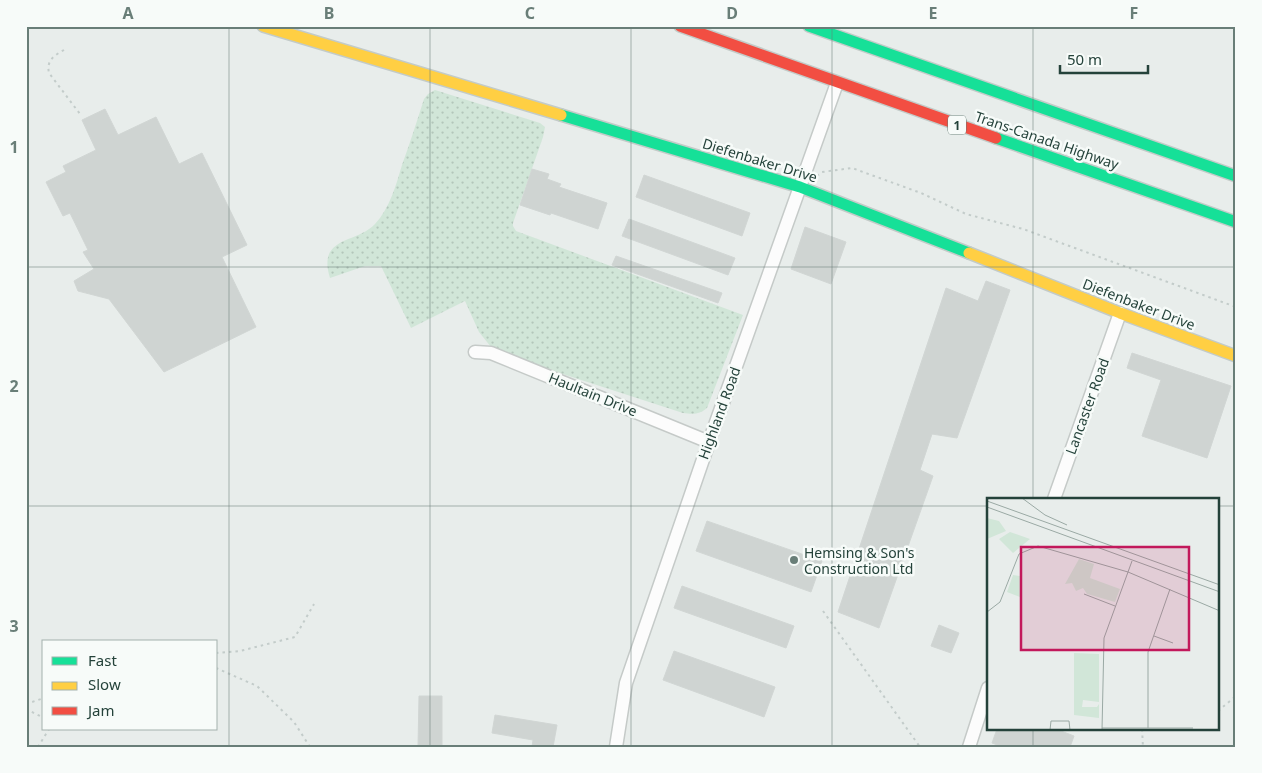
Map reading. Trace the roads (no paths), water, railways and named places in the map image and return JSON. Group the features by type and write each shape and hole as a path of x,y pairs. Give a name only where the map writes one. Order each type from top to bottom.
{"main road":[{"name":"Diefenbaker Drive","path":"264,26 800,187 1120,313 1236,356"},
{"name":"Trans-Canada Highway","path":"680,26 837,83 1236,222"},
{"name":"Trans-Canada Highway","path":"809,26 1236,176"}],"street":[{"name":"Highland Road","path":"616,747 626,683 709,442 837,83"},
{"name":"Lancaster Road","path":"1054,498 1120,313"},
{"name":"Haultain Drive","path":"476,352 491,353 709,442"},
{"path":"969,747 987,691"}],"place":[{"name":"Hemsing & Son's Construction Ltd","path":"794,560"}]}
